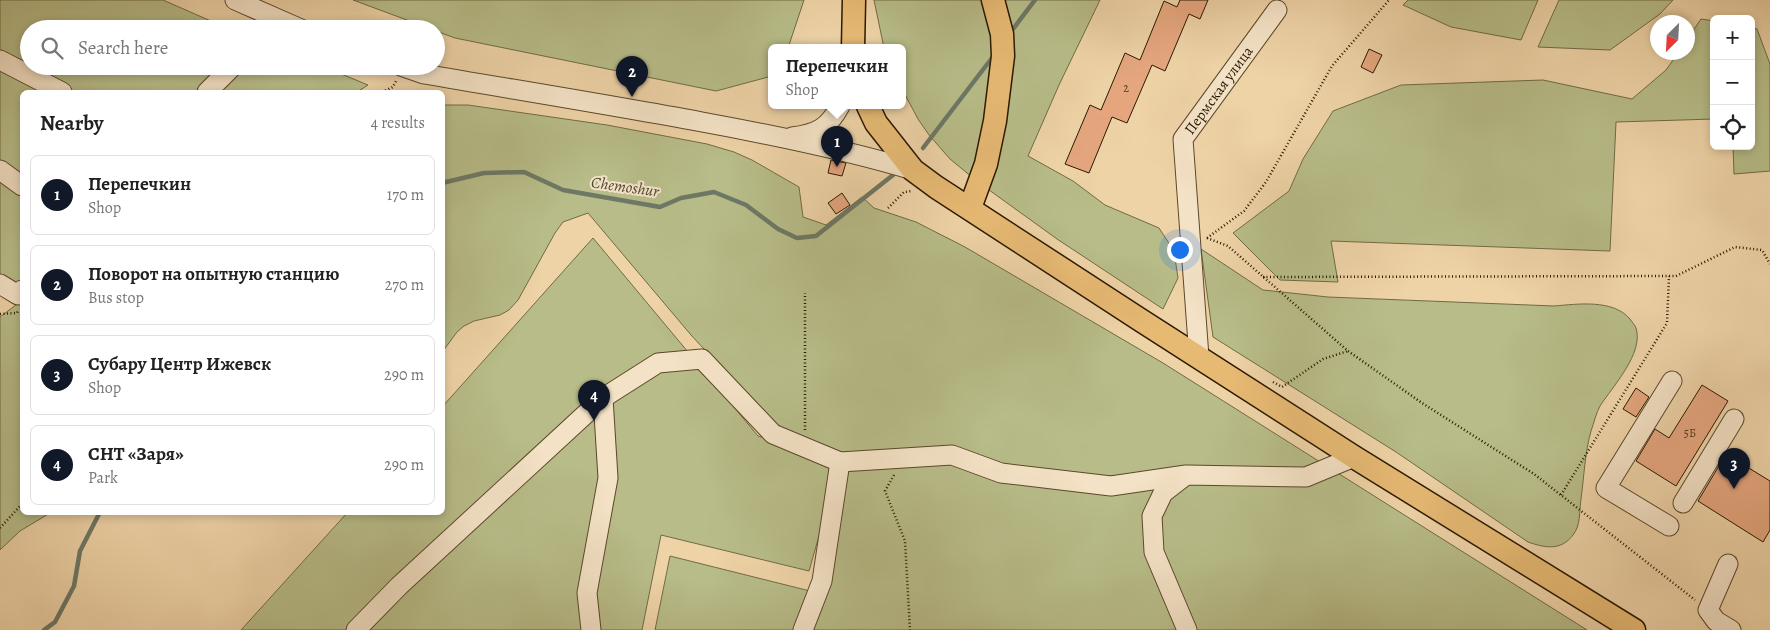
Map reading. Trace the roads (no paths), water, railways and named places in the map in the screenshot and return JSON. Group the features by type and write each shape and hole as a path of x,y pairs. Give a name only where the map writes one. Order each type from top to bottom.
{"main road":[{"path":"853,44 854,0"},
{"path":"970,208 986,164 995,121 1002,45 993,0"},
{"path":"869,109 876,123 913,170 936,187 1354,457 1634,630"}],"street":[{"path":"235,0 262,20"},
{"name":"Пермская улица","path":"1199,357 1199,240 1183,139 1277,10"},
{"path":"0,60 20,70"},
{"path":"29,75 58,90"},
{"path":"209,90 224,75"},
{"path":"430,75 788,138 863,155 913,170"},
{"path":"788,138 807,135 821,129 833,118 838,109"},
{"path":"0,170 20,185"},
{"path":"0,284 18,295 20,292"},
{"path":"356,630 399,586 603,398 658,363 702,358 773,434 840,462 952,455 1001,473 1111,486 1186,475 1306,477 1354,457"},
{"path":"1669,526 1606,488 1672,380"},
{"path":"591,630 587,593 608,478 603,398"},
{"path":"1683,503 1734,420"},
{"path":"803,630 822,581 840,462"},
{"path":"1186,475 1163,493 1152,516 1154,552 1187,630"},
{"path":"1728,564 1708,610 1716,621 1731,630"}],"waterway":[{"name":"Chemoshur","path":"1010,33 1035,0"},
{"name":"Chemoshur","path":"923,148 995,54"},
{"name":"Chemoshur","path":"445,182 484,173 524,172 563,190 660,207 681,198 714,192 746,205 778,229 797,238 816,236 893,175"},
{"name":"Chemoshur","path":"44,630 55,622 74,586 80,551 98,515"}],"place":[{"name":"Поворот на опытную станцию","path":"632,97"},
{"name":"Перепечкин","path":"837,167"},
{"name":"СНТ «Заря»","path":"594,421"},
{"name":"Субару Центр Ижевск","path":"1734,489"}]}
